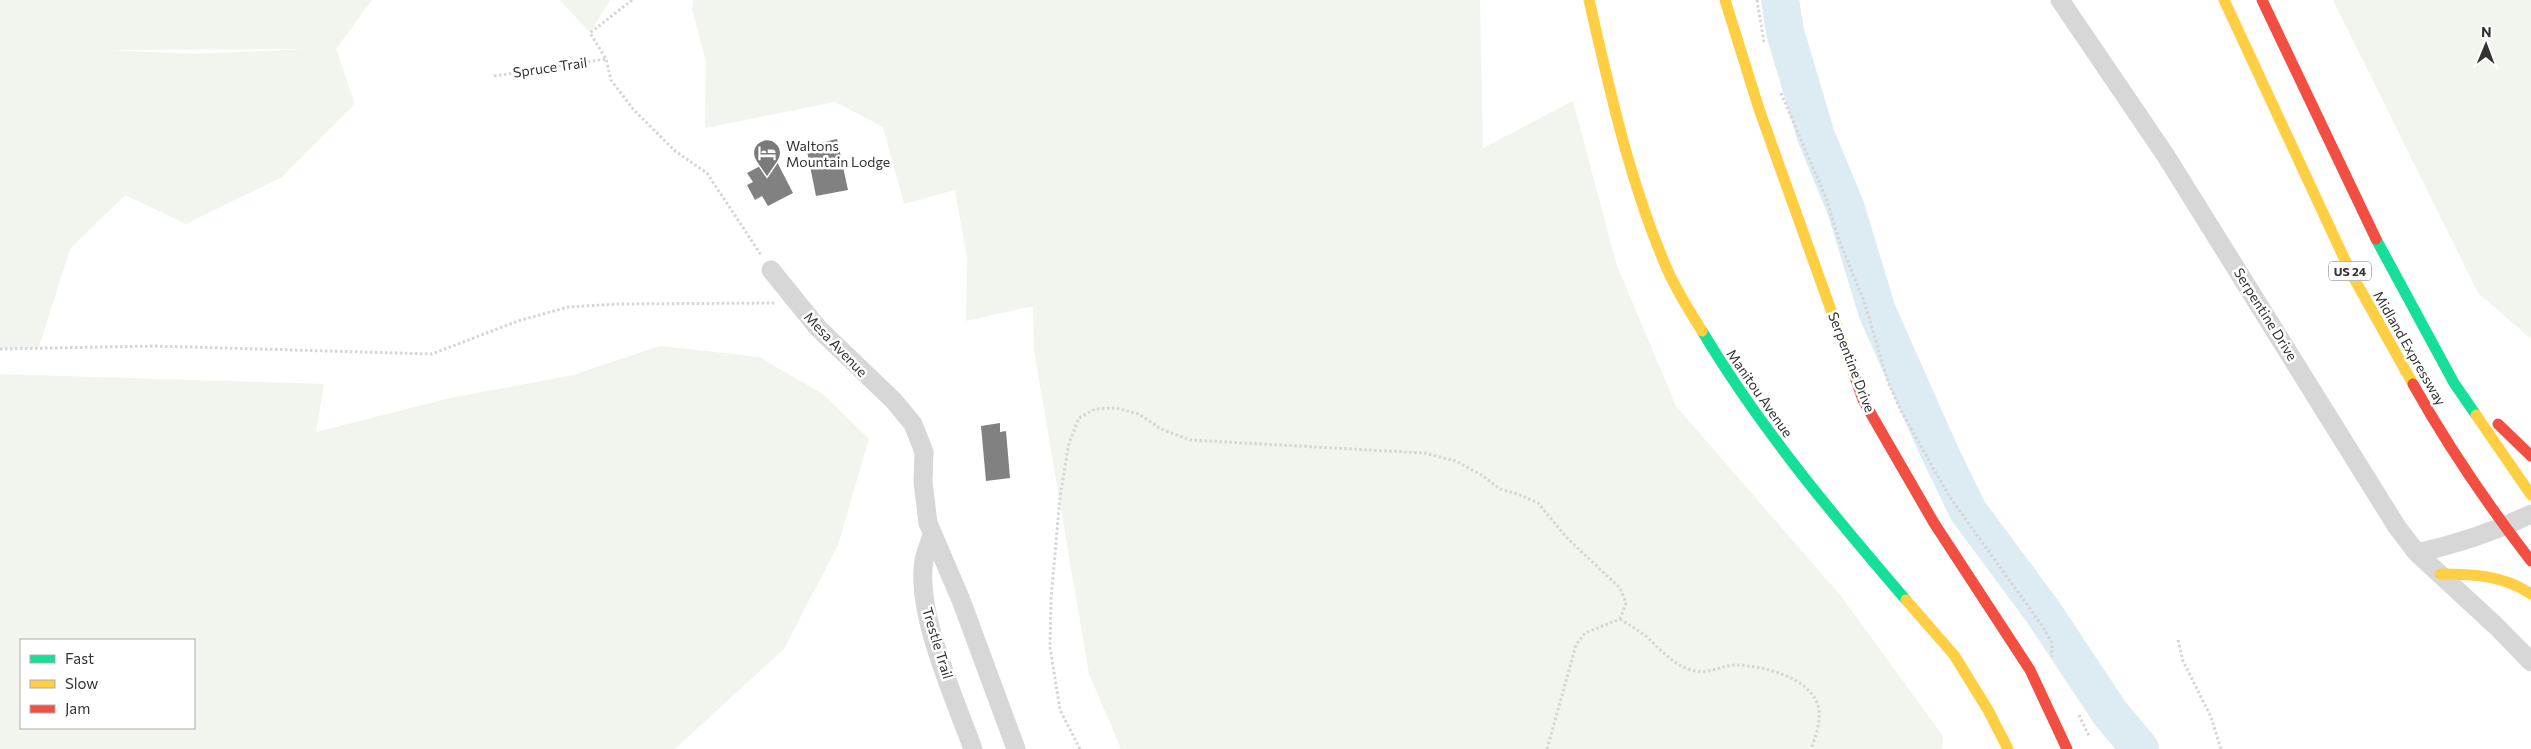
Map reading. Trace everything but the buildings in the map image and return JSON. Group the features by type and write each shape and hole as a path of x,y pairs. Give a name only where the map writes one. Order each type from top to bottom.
{"main road":[{"name":"Manitou Avenue","path":"1589,0 1613,105 1632,175 1662,258 1680,295 1724,368 1821,501 1954,655 1988,710 2008,749"},
{"name":"Serpentine Drive","path":"1725,0 1759,109 1863,400 1934,523 2030,670 2067,749"},
{"name":"Midland Expressway","path":"2224,0 2351,273 2426,408 2505,527 2531,561"},
{"name":"Midland Expressway","path":"2262,0 2386,257 2454,383 2531,495"},
{"path":"2386,257 2457,363"},
{"path":"2490,412 2501,428 2531,456"},
{"path":"2440,574 2488,574 2517,584 2531,594"}],"street":[{"name":"Serpentine Drive","path":"2060,0 2166,156 2397,527 2417,553 2531,662"},
{"name":"Mesa Avenue","path":"771,270 818,328 894,401 914,424 924,452 923,482 928,523 961,600 1016,749"},
{"path":"2417,553 2458,544 2505,527 2531,514"},
{"name":"Trestle Trail","path":"932,534 924,561 924,598 935,642 973,749"}],"path":[{"path":"632,0 590,33 606,59 611,80 633,109 675,151 707,173 771,270"},
{"path":"1757,0 1765,44"},
{"name":"Spruce Trail","path":"494,76 606,59"},
{"path":"1779,89 1826,198 1839,240 1864,301 1888,382 1900,409 1950,496 2043,627 2052,643 2053,649 2050,654 2054,662"},
{"path":"0,349 154,346 432,354 518,321 568,307 618,304 797,302"},
{"path":"1080,749 1060,710 1056,691 1055,670 1050,648 1050,599 1058,540 1060,497 1069,443 1079,418 1095,408 1116,408 1139,414 1161,429 1190,440 1424,453 1456,461 1483,476 1500,490 1520,495 1538,503 1568,539 1620,588 1626,603 1620,619 1585,633 1576,645 1547,749"},
{"path":"1620,619 1644,635 1666,657 1691,670 1712,672 1734,665 1757,668 1790,677 1809,690 1818,705 1819,722 1810,749"},
{"path":"2178,640 2183,661 2211,718 2221,749"},
{"path":"2078,713 2088,730 2090,740"}],"shaded area":[{"path":"0,0 372,0 336,49 355,104 282,177 186,224 125,195 70,249 39,347 0,349","holes":["309,49 193,54 109,50"]},
{"path":"560,0 610,0 590,33"},
{"path":"693,0 1480,0 1483,148 1573,101 1616,263 1676,406 1841,596 1943,736 1942,749 1121,749 1089,674 1034,350 1033,306 966,321 967,258 955,190 904,204 883,127 835,102 705,128 706,61 692,9"},
{"path":"2333,0 2531,0 2531,339 2478,293"},
{"path":"660,346 759,357 823,394 869,439 838,545 784,649 675,749 0,749 0,374 324,384 316,432 450,398 573,375"}],"waterway":[{"path":"1780,0 1785,32 1816,136 1846,209 1877,311 1938,449 1968,511 2043,612 2110,713 2140,749"}],"traffic: fast":[{"path":"2376,239 2454,383 2476,415"},
{"path":"1702,331 1748,402 1798,470 1906,600"}],"traffic: slow":[{"path":"1589,0 1620,130 1639,194 1666,267 1680,295 1702,331"},
{"path":"1725,0 1759,109 1856,380"},
{"path":"2224,0 2351,273 2413,384"},
{"path":"2476,415 2531,495"},
{"path":"2440,574 2476,575 2499,579 2531,594"},
{"path":"1906,600 1954,655 1988,710 2008,749"}],"traffic: jam":[{"path":"2262,0 2376,239"},
{"path":"1856,380 1863,400 1934,523 2030,670 2067,749"},
{"path":"2413,384 2469,474 2531,561"},
{"path":"2498,424 2531,456"}],"place":[{"name":"Waltons Mountain Lodge","path":"767,177"}]}
